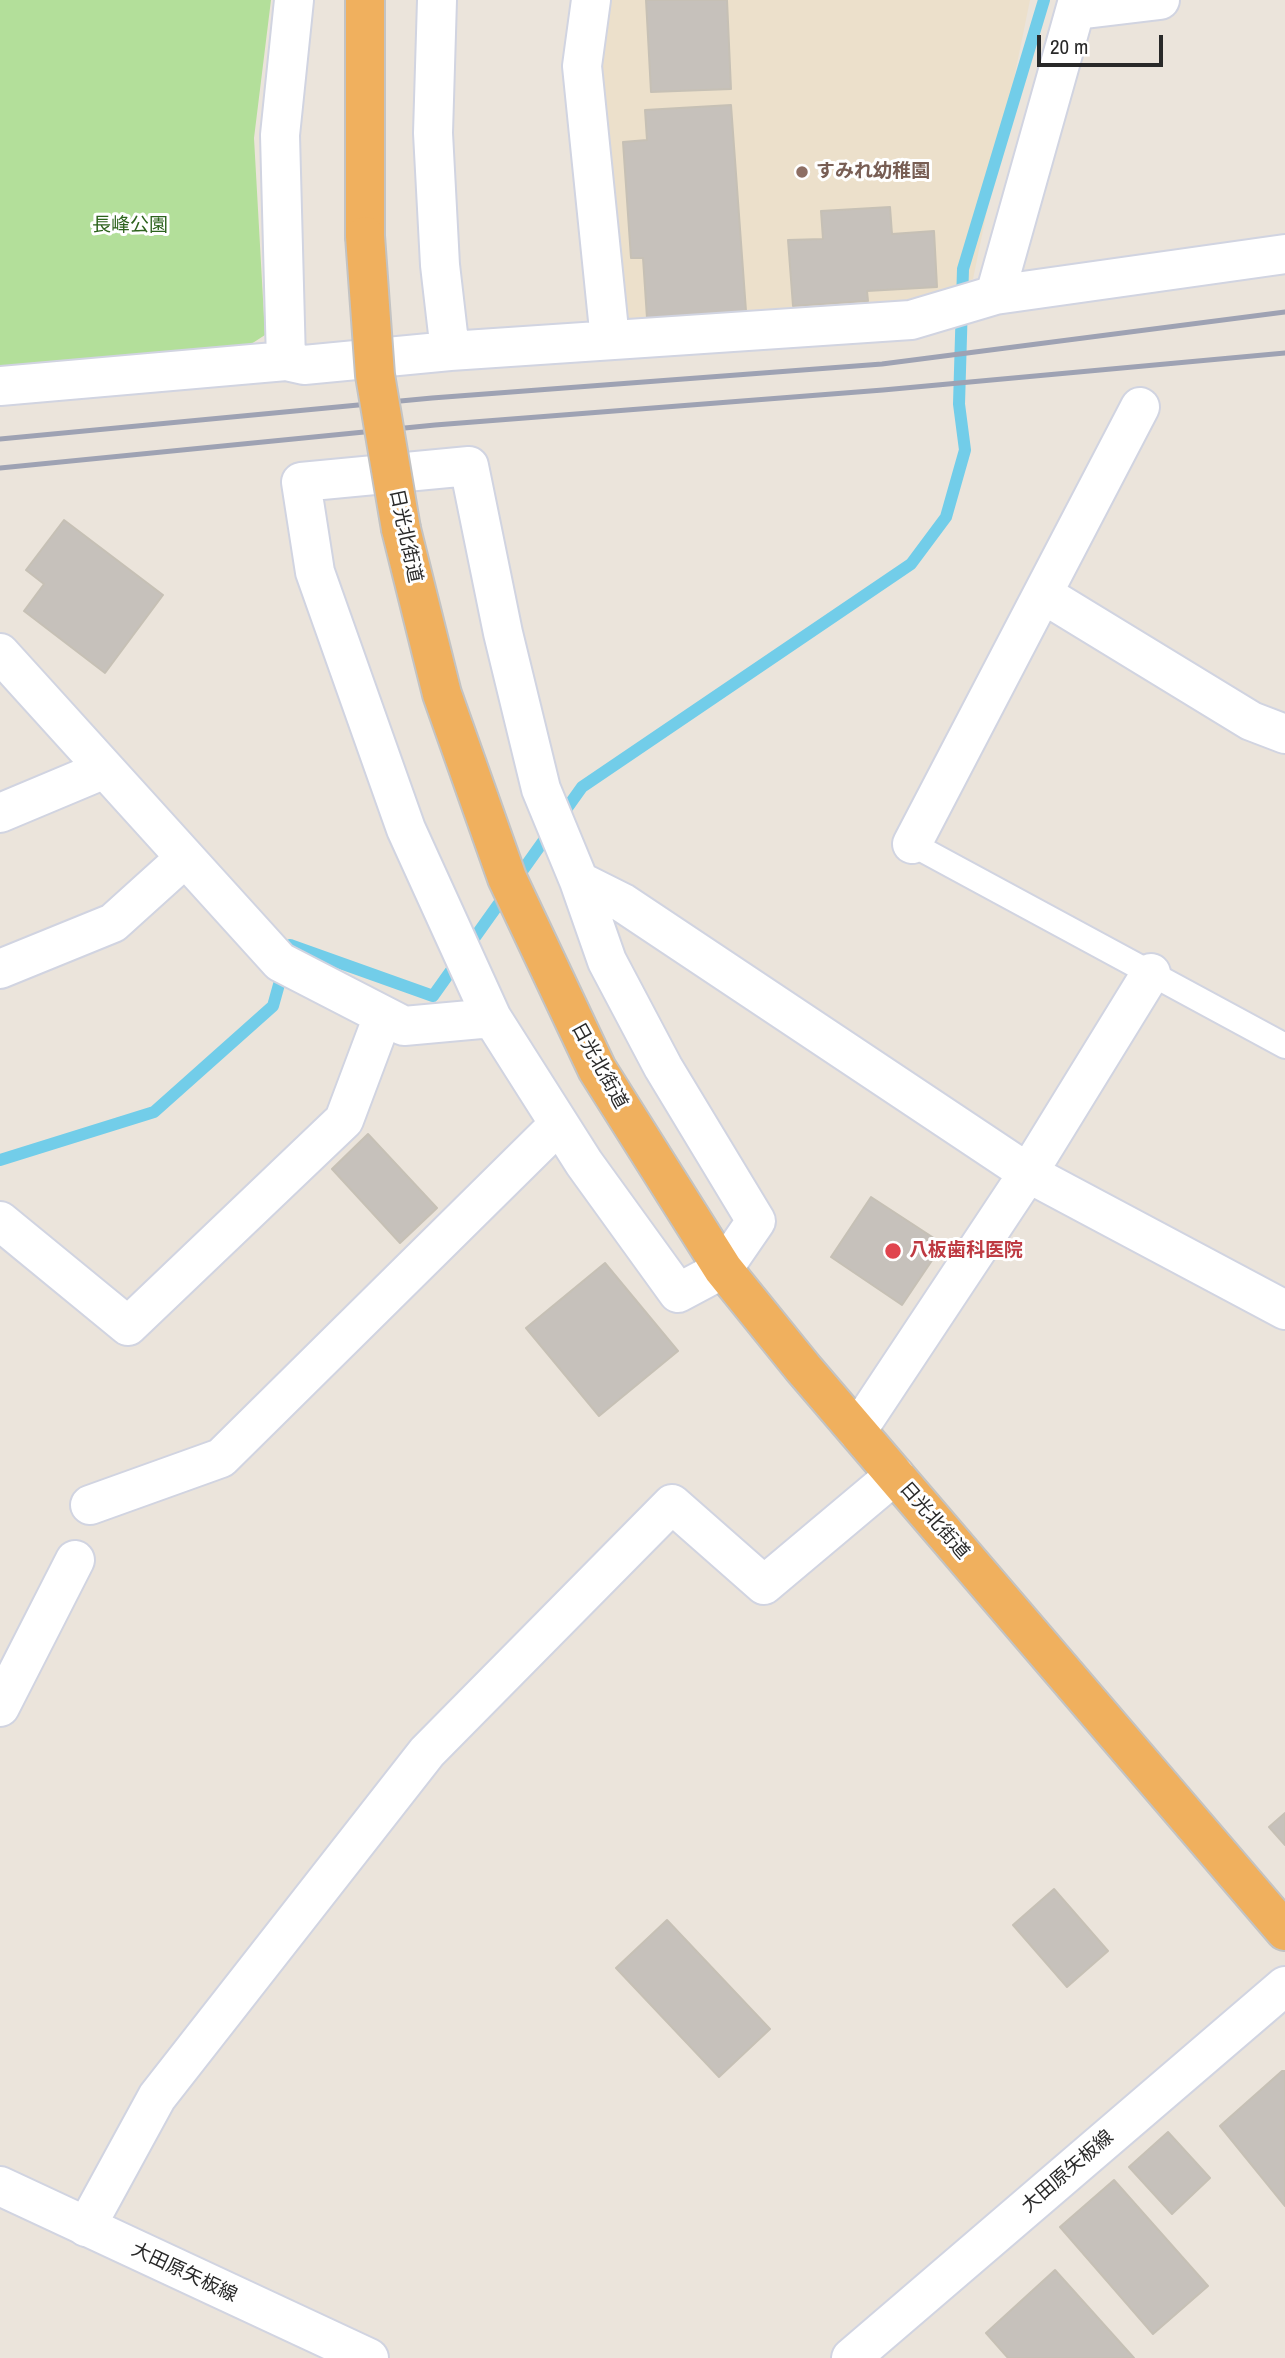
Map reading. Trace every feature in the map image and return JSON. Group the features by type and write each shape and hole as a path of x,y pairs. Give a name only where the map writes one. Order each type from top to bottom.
{"highway":[{"name":"日光北街道","path":"365,0 365,236 375,375 401,529 442,694 508,878 597,1069 723,1269 803,1368 1285,1931"}],"street":[{"path":"286,360 280,135 294,0"},
{"path":"437,0 433,133 440,265 450,351"},
{"path":"591,0 582,66 610,340"},
{"path":"995,295 1077,5 1160,0"},
{"path":"0,386 286,360 304,365 450,351 911,320 995,295 1285,254"},
{"path":"912,844 1140,407"},
{"path":"468,466 541,789 579,881 607,961 663,1067 756,1221 723,1269 678,1293 584,1163 492,1017 406,829 315,572 301,482 468,466"},
{"path":"1043,594 1251,721 1285,734"},
{"path":"0,653 280,962 404,1026 492,1017"},
{"path":"0,813 105,769"},
{"path":"0,969 113,923 185,858"},
{"path":"579,881 623,903 1028,1173 1285,1310"},
{"path":"857,1431 1028,1173 1151,973"},
{"path":"0,1221 128,1326 344,1120 383,1016"},
{"path":"90,1505 221,1458 559,1124"},
{"path":"86,2227 157,2097 427,1752 672,1504 764,1585 895,1475"},
{"path":"0,1707 75,1560"},
{"name":"大田原矢板線","path":"851,2358 1285,1986"},
{"name":"大田原矢板線","path":"2,2191 369,2358"}],"lane":[{"path":"912,844 1285,1046"}],"shaded area":[{"name":"すみれ幼稚園","path":"608,0 1030,0 973,279 912,307 624,331 601,64"}],"green space":[{"name":"長峰公園","path":"0,0 271,0 254,138 265,335 248,346 0,371"}],"building":[{"path":"646,0 727,0 731,89 651,92"},
{"path":"731,105 746,311 647,318 643,258 631,258 623,142 647,140 645,110"},
{"path":"890,207 892,234 934,231 937,287 867,291 868,301 793,306 788,240 823,239 821,211"},
{"path":"64,520 163,595 105,673 24,611 44,584 26,570"},
{"path":"368,1134 437,1208 400,1243 332,1169"},
{"path":"871,1197 943,1244 902,1305 831,1257"},
{"path":"605,1263 678,1351 599,1416 526,1328"},
{"path":"1285,1813 1285,1845 1269,1827"},
{"path":"1054,1889 1108,1951 1067,1987 1013,1925"},
{"path":"667,1920 770,2029 719,2077 616,1968"},
{"path":"1285,2071 1285,2206 1220,2126"},
{"path":"1168,2132 1210,2178 1172,2214 1129,2167"},
{"path":"1114,2180 1208,2286 1153,2334 1060,2227"},
{"path":"1055,2270 1134,2358 1008,2358 986,2333"}],"waterway":[{"path":"0,1160 154,1112 273,1006 290,945 433,996 582,787 911,564 946,517 965,450 959,404 963,269 1044,0"}],"railway":[{"path":"0,439 432,398 882,364 1285,312"},
{"path":"0,468 435,425 883,390 1285,353"}],"place":[{"name":"すみれ幼稚園","path":"802,172"},
{"name":"八板歯科医院","path":"893,1251"}]}
